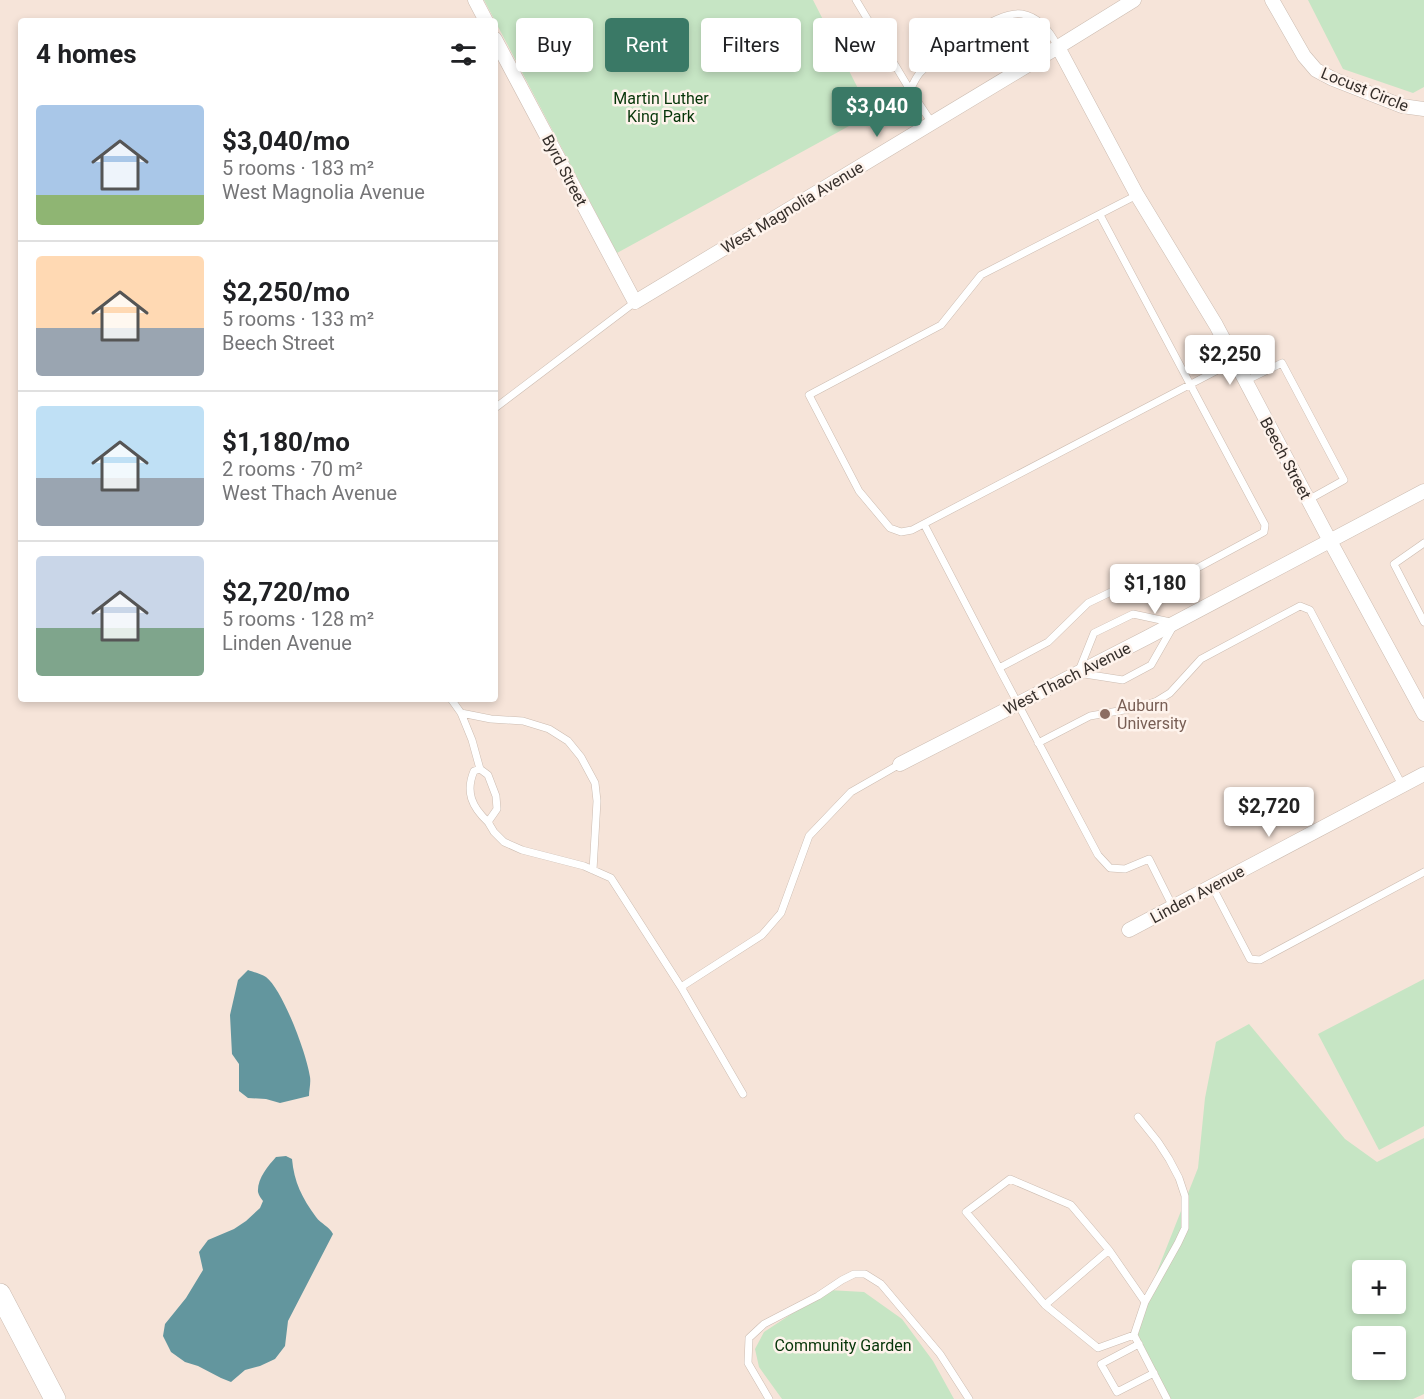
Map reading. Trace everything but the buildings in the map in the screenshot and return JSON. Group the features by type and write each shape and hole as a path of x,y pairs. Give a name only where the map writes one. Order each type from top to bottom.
{"main road":[{"path":"0,1294 55,1399"}],"street":[{"path":"474,0 484,18"},
{"name":"West Magnolia Avenue","path":"635,302 1134,0"},
{"name":"Locust Circle","path":"1272,0 1304,56 1316,70 1402,106 1424,109"},
{"name":"Byrd Street","path":"498,45 635,302"},
{"name":"Beech Street","path":"1058,47 1137,195 1216,325 1424,714"},
{"name":"West Thach Avenue","path":"900,764 1175,623 1424,491"},
{"name":"Linden Avenue","path":"1129,930 1424,774"}],"lane":[{"path":"856,0 932,123"},
{"path":"910,90 919,75 939,57 992,21 1008,15 1022,14 1035,19 1046,28 1058,47"},
{"path":"1137,195 981,275 942,325 809,395 859,491 890,528 902,532 912,530 1234,361"},
{"path":"999,668 1048,642 1088,603 1113,591 1134,585 1177,579 1264,531 1265,525 1100,215"},
{"path":"498,406 635,302"},
{"path":"1245,381 1282,363 1344,480 1308,500"},
{"path":"924,524 1098,855 1110,868 1125,869 1149,859 1173,907"},
{"path":"1424,543 1394,564 1424,622"},
{"path":"1038,743 1090,716 1130,709 1157,701 1170,693 1201,659 1300,606 1310,610 1402,785"},
{"path":"1133,614 1175,623 1151,665 1123,680 1078,673 1094,633 1133,614"},
{"path":"453,702 461,713 472,740 480,769 488,776 496,796 497,809 488,822"},
{"path":"461,713 491,719 523,721 549,729 568,741 581,757 595,783 597,801 593,870"},
{"path":"681,987 762,935 781,913 809,836 851,792 900,764"},
{"path":"480,769 474,771 469,782 471,798 478,813 504,842 522,850 565,861 611,878 681,987 743,1094"},
{"path":"1212,886 1250,959 1260,960 1424,872"},
{"path":"1138,1117 1169,1159 1185,1196 1185,1228 1144,1302 1134,1335 1167,1399"},
{"path":"1134,1335 1098,1348 1045,1305 966,1212 1010,1179 1071,1204 1109,1250 1144,1302"},
{"path":"1045,1305 1109,1250"},
{"path":"769,1399 748,1363 749,1338 764,1324 854,1274 865,1274 881,1284 940,1354 969,1399"},
{"path":"1139,1344 1101,1364 1117,1392 1154,1373"}],"green space":[{"name":"Martin Luther King Park","path":"484,0 813,0 822,18 813,18 813,72 850,72 871,114 617,253 522,72 593,72 593,18 516,18 516,61 498,27 498,18 493,18"},
{"path":"1308,0 1424,0 1424,87 1413,93 1343,69"},
{"path":"1424,979 1424,1126 1379,1150 1318,1034"},
{"path":"1249,1024 1345,1139 1377,1162 1424,1138 1424,1394 1413,1399 1167,1399 1134,1335 1198,1168 1205,1098 1216,1042"},
{"name":"Community Garden","path":"828,1290 864,1292 902,1319 933,1361 954,1399 782,1399 759,1367 755,1349 764,1332"}],"water":[{"path":"248,970 266,977 273,984 287,1009 308,1067 309,1096 280,1103 248,1098 239,1091 239,1064 232,1054 230,1015 238,980"},
{"path":"286,1156 292,1159 297,1182 307,1203 318,1219 333,1234 288,1321 285,1346 275,1359 245,1370 231,1382 185,1362 171,1352 163,1336 165,1324 186,1298 203,1270 199,1252 208,1240 234,1229 260,1208 263,1201 258,1192 261,1178 276,1157"}],"place":[{"name":"Auburn University","path":"1105,714"}]}
